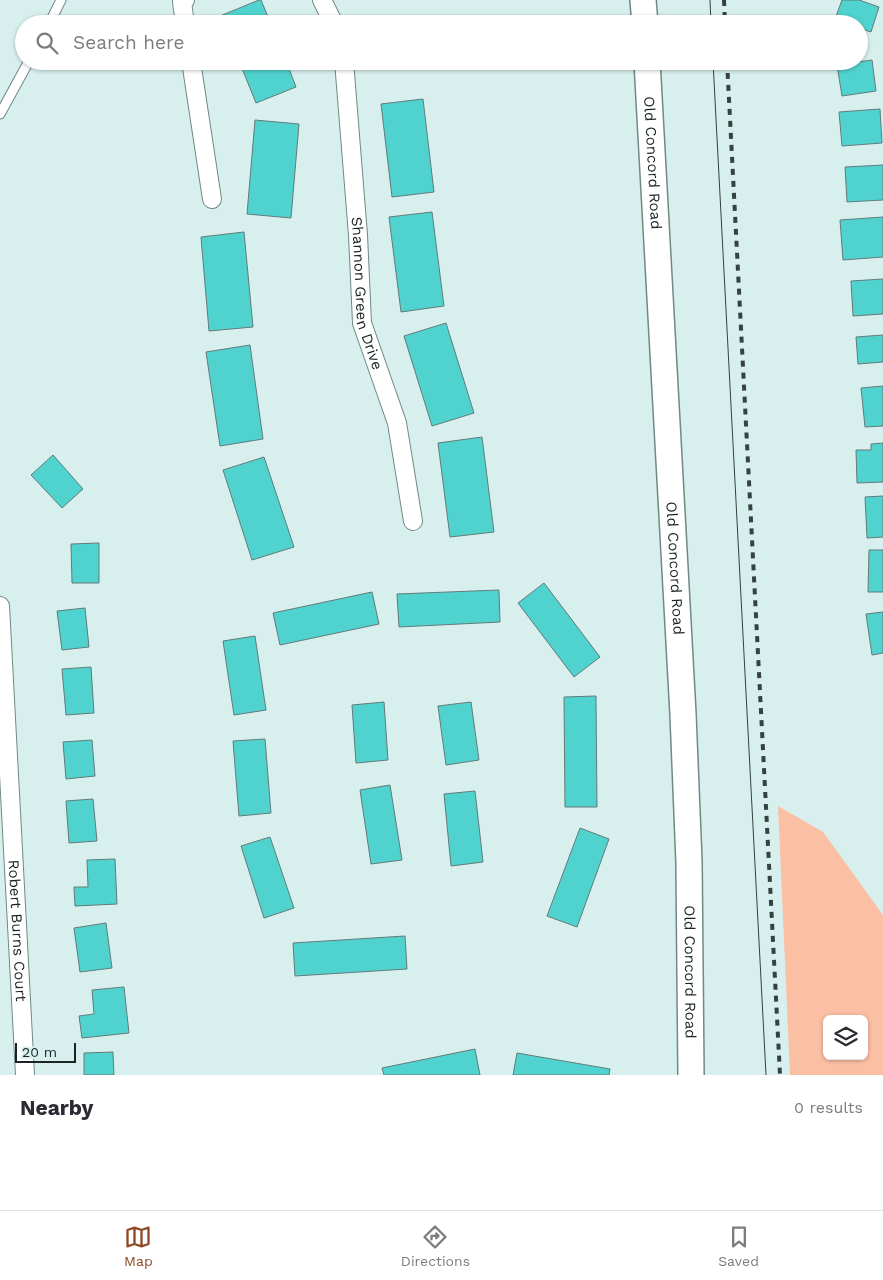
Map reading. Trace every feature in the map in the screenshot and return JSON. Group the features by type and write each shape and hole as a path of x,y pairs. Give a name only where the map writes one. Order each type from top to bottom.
{"street":[{"path":"184,15 182,2 185,0"},
{"path":"322,0 330,15"},
{"path":"643,0 644,15"},
{"path":"192,70 212,199"},
{"name":"Shannon Green Drive","path":"345,70 358,235 362,323 397,423 414,521"},
{"name":"Old Concord Road","path":"647,70 689,852 691,1075"},
{"name":"Robert Burns Court","path":"0,606 25,1075"}],"lane":[{"path":"54,15 61,0"},
{"path":"0,114 24,70"}],"shaded area":[{"path":"778,806 823,832 883,915 883,1075 790,1075"}],"building":[{"path":"261,0 267,15 222,15"},
{"path":"842,0 859,0 879,7 871,32 868,31 868,15 836,15"},
{"path":"872,60 876,91 842,96 838,70 868,70 868,61"},
{"path":"243,70 289,70 296,87 256,103"},
{"path":"423,99 434,192 392,197 381,104"},
{"path":"880,109 882,143 842,146 839,112"},
{"path":"255,120 299,124 291,218 247,214"},
{"path":"883,165 883,200 847,202 845,167"},
{"path":"432,212 444,306 401,312 389,217"},
{"path":"883,217 883,257 843,260 840,220"},
{"path":"244,232 253,327 209,331 201,237"},
{"path":"883,279 883,314 853,316 851,281"},
{"path":"446,323 474,413 432,426 404,336"},
{"path":"883,335 883,362 858,364 856,337"},
{"path":"250,345 263,439 220,446 206,352"},
{"path":"883,386 883,426 865,427 861,388"},
{"path":"482,437 494,532 450,537 438,443"},
{"path":"883,443 883,482 857,483 856,450 871,450 871,444"},
{"path":"53,455 83,489 62,508 31,475"},
{"path":"264,457 294,547 252,560 223,470"},
{"path":"883,496 883,537 867,538 865,497"},
{"path":"99,543 99,583 72,583 71,544"},
{"path":"869,550 883,550 883,592 868,592"},
{"path":"544,583 600,657 574,677 518,603"},
{"path":"499,590 500,622 399,627 397,594"},
{"path":"372,592 379,624 280,645 273,613"},
{"path":"85,608 89,647 62,650 57,611"},
{"path":"883,612 883,653 872,655 866,614"},
{"path":"255,636 266,710 234,715 223,641"},
{"path":"91,667 94,713 66,715 62,669"},
{"path":"596,696 597,807 565,807 564,697"},
{"path":"384,702 388,760 356,763 352,705"},
{"path":"471,702 479,760 446,765 438,706"},
{"path":"265,739 271,813 239,816 233,741"},
{"path":"92,740 95,776 66,779 63,742"},
{"path":"390,785 402,860 371,864 360,790"},
{"path":"475,791 483,862 451,866 444,794"},
{"path":"93,799 97,841 69,843 66,801"},
{"path":"580,828 609,839 577,927 547,916"},
{"path":"270,837 294,908 264,918 241,846"},
{"path":"115,859 117,904 75,906 74,887 88,887 87,860"},
{"path":"106,923 112,968 80,972 74,928"},
{"path":"405,936 407,969 295,976 293,943"},
{"path":"124,987 129,1033 82,1038 79,1016 94,1014 92,990"},
{"path":"475,1049 480,1075 384,1075 382,1068"},
{"path":"113,1052 114,1075 84,1075 84,1053"},
{"path":"517,1053 610,1069 609,1075 513,1075"}],"tram line":[{"path":"710,0 711,15"},
{"path":"713,70 766,1075"}],"railway":[{"path":"724,0 725,15"},
{"path":"727,70 780,1075"}]}
